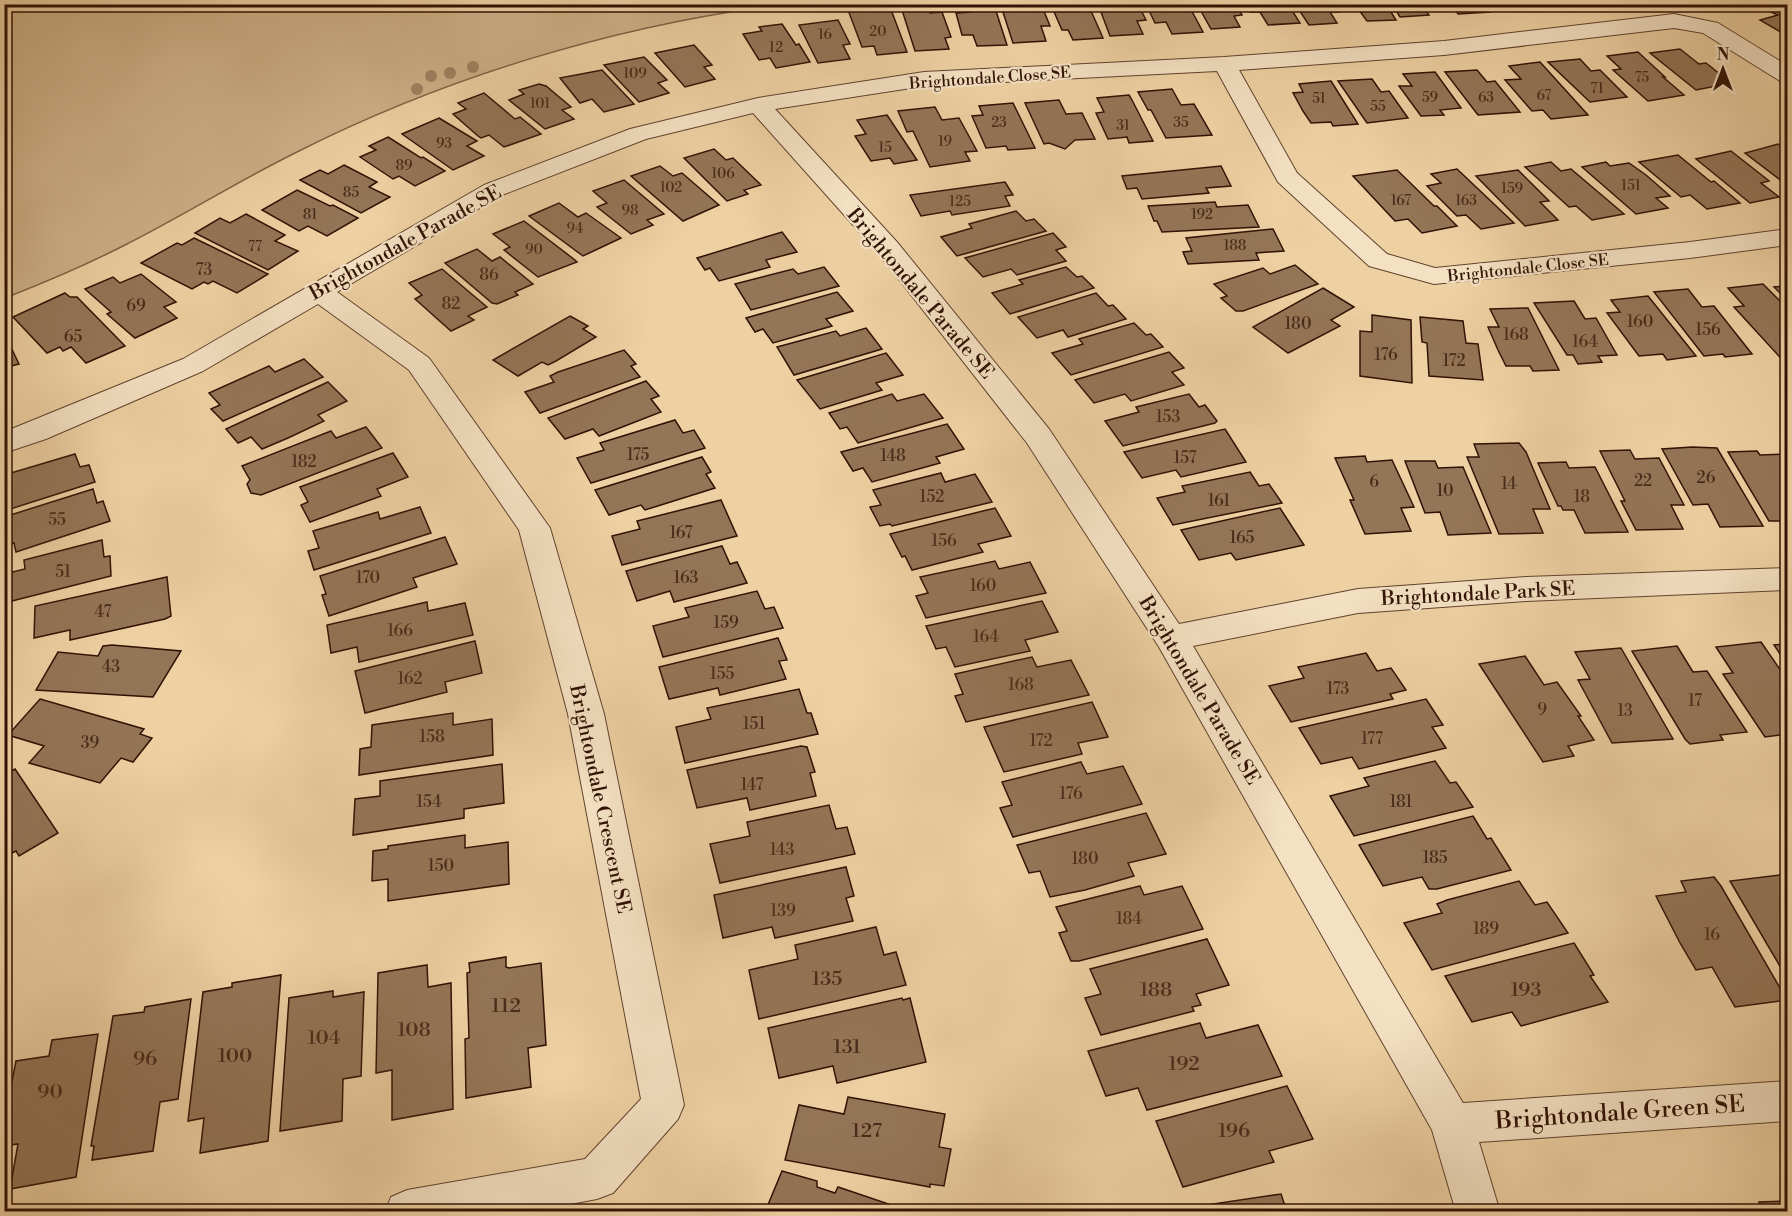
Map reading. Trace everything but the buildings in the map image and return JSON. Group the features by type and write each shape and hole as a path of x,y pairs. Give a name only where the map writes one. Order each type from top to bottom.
{"street":[{"name":"Brightondale Close SE","path":"758,105 924,80 1224,64 1444,48 1674,21 1710,28 1788,76"},
{"name":"Brightondale Close SE","path":"1224,64 1287,177 1378,260 1434,276 1690,250 1788,237"},
{"name":"Brightondale Parade SE","path":"4,443 36,432 193,365 493,190 638,134 758,105 888,248 1038,436 1171,638 1452,1124 1478,1212"},
{"name":"Brightondale Crescent SE","path":"318,291 419,364 534,528 586,714 663,1105 597,1178 407,1212"},
{"name":"Brightondale Park SE","path":"1171,638 1358,600 1526,589 1788,579"},
{"name":"Brightondale Green SE","path":"1452,1124 1788,1101"}],"shaded area":[{"path":"5,4 776,5 652,27 591,41 471,78 412,100 297,152 110,252 5,298"}]}
